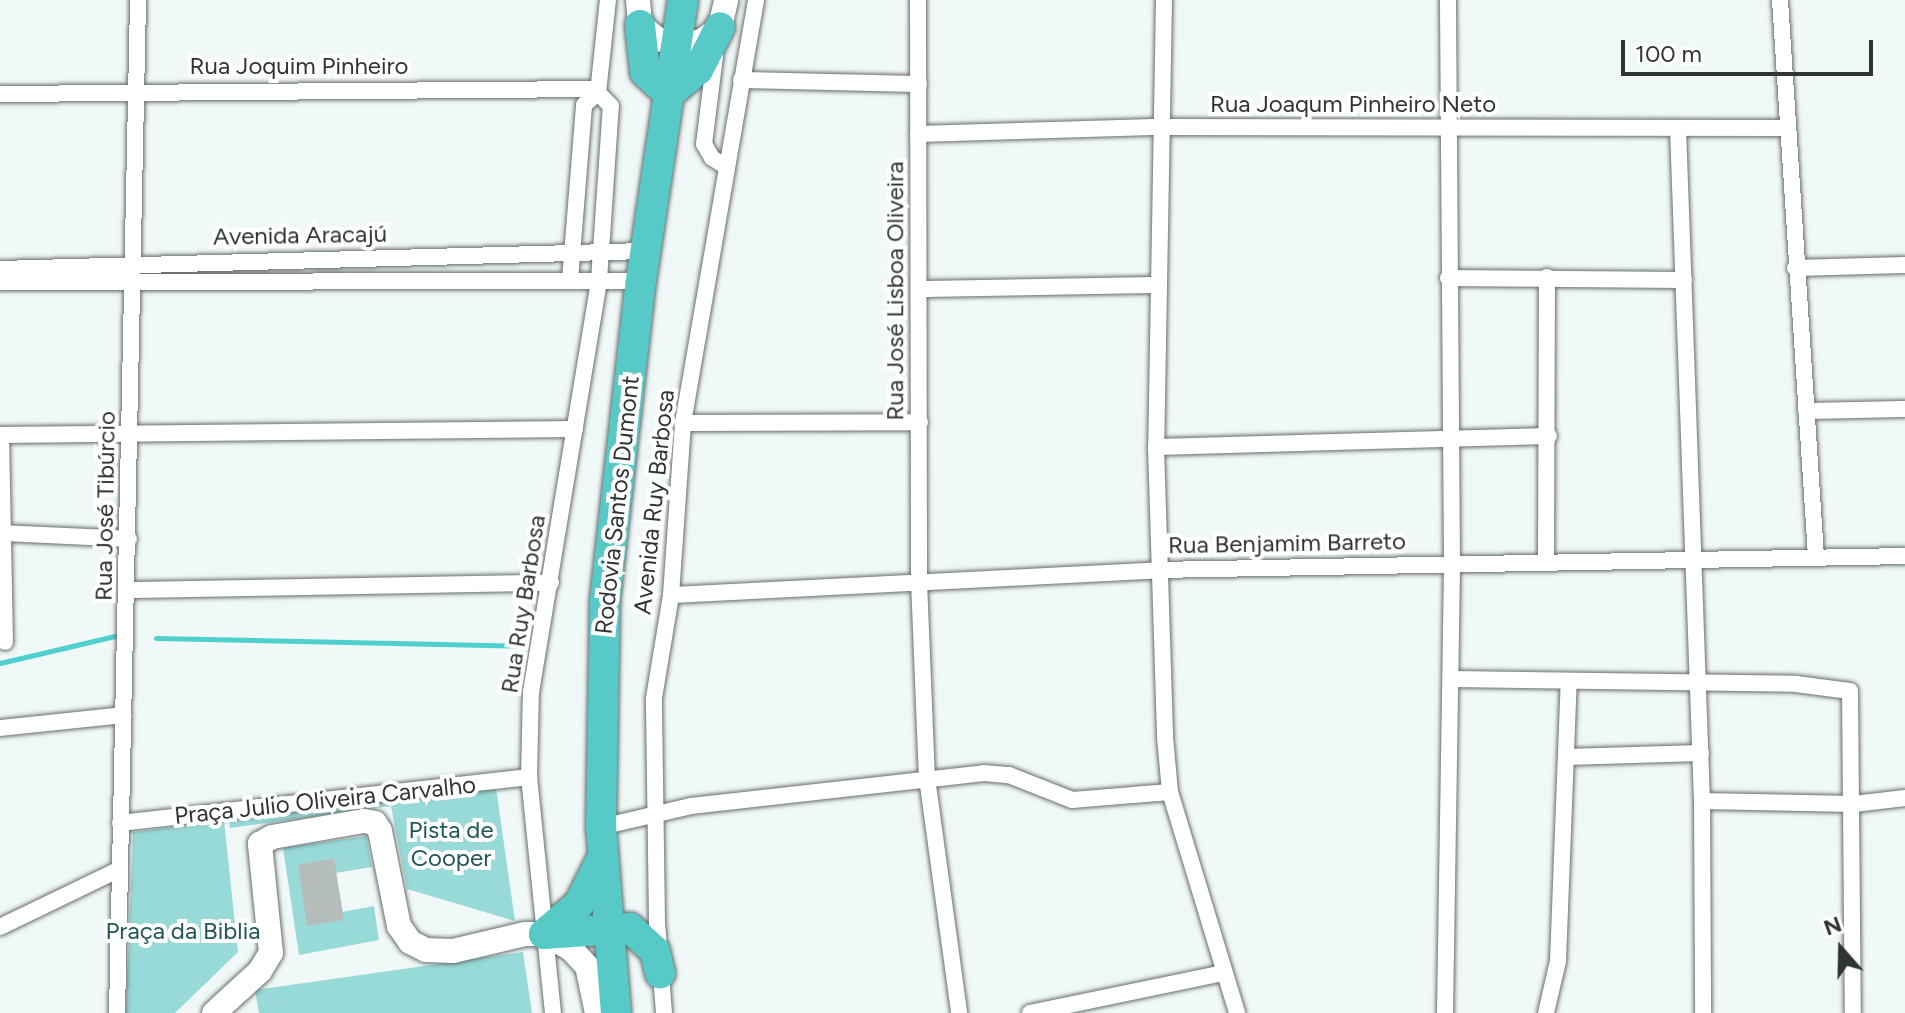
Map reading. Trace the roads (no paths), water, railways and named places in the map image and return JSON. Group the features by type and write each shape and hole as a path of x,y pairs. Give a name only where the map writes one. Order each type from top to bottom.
{"highway":[{"name":"Rodovia Santos Dumont","path":"616,1013 601,827 605,600 641,281 683,0"},
{"path":"639,13 645,72 669,94 698,70 723,14"},
{"path":"544,934 579,904 602,858"},
{"path":"544,934 607,930 640,932 655,951 660,973"}],"street":[{"name":"Rua José Tibúrcio","path":"117,1013 123,715 129,590 138,0"},
{"path":"570,280 584,105 598,91 608,0"},
{"name":"Avenida Ruy Barbosa","path":"664,1013 654,816 654,698 671,595 683,423 756,0"},
{"name":"Rua José Lisboa Oliveira","path":"918,0 919,581 927,778 959,1013"},
{"path":"1164,0 1156,447 1157,570 1170,792 1237,1013"},
{"path":"1445,1013 1452,563 1448,0"},
{"path":"1780,0 1816,557"},
{"path":"639,13 657,39 676,43 702,41 723,14"},
{"path":"723,14 704,144 712,158 727,167"},
{"path":"741,80 919,84"},
{"name":"Rua Joquim Pinheiro","path":"0,94 137,90 598,91"},
{"name":"Rua Ruy Barbosa","path":"553,1013 529,777 531,692 599,280 611,106 598,91"},
{"name":"Rua Joaqum Pinheiro Neto","path":"918,134 1161,127 1787,128"},
{"path":"1678,128 1690,557 1701,753 1703,1013"},
{"name":"Avenida Aracajú","path":"0,282 134,272 645,251"},
{"path":"1795,268 1905,265"},
{"name":"Avenida Aracajú","path":"0,269 641,281"},
{"path":"1546,563 1549,436 1547,277"},
{"path":"1448,278 1684,280"},
{"path":"919,289 1159,285"},
{"path":"1806,411 1905,409"},
{"path":"683,423 920,422"},
{"path":"5,642 0,435 575,429"},
{"path":"1156,447 1549,436"},
{"path":"2,533 129,539"},
{"name":"Rua Benjamim Barreto","path":"671,595 1157,570 1546,563 1690,557 1905,556"},
{"path":"129,590 551,583"},
{"path":"1451,679 1796,684 1850,691 1854,804 1853,1013"},
{"path":"1546,1013 1558,961 1569,681"},
{"path":"0,728 123,715"},
{"path":"1566,757 1701,753"},
{"path":"601,827 691,806 927,778 997,773 1079,800 1170,792"},
{"name":"Praça Julio Oliveira Carvalho","path":"120,823 529,777"},
{"path":"1702,801 1854,804 1905,798"},
{"name":"Praça Julio Oliveira Carvalho","path":"234,1005 271,953 260,844 272,837 364,821 375,823 380,831 399,926 410,942 426,950 453,951 525,934 544,934"},
{"path":"0,927 120,869"},
{"path":"544,934 571,949 587,966 597,1013"},
{"path":"1030,1013 1224,973"},
{"path":"214,1013 234,1005"}],"waterway":[{"path":"0,663 115,636"},
{"path":"156,638 523,646"}],"park label":[{"name":"Pista de Cooper","path":"451,844"},
{"name":"Praça da Biblia","path":"183,931"}]}
